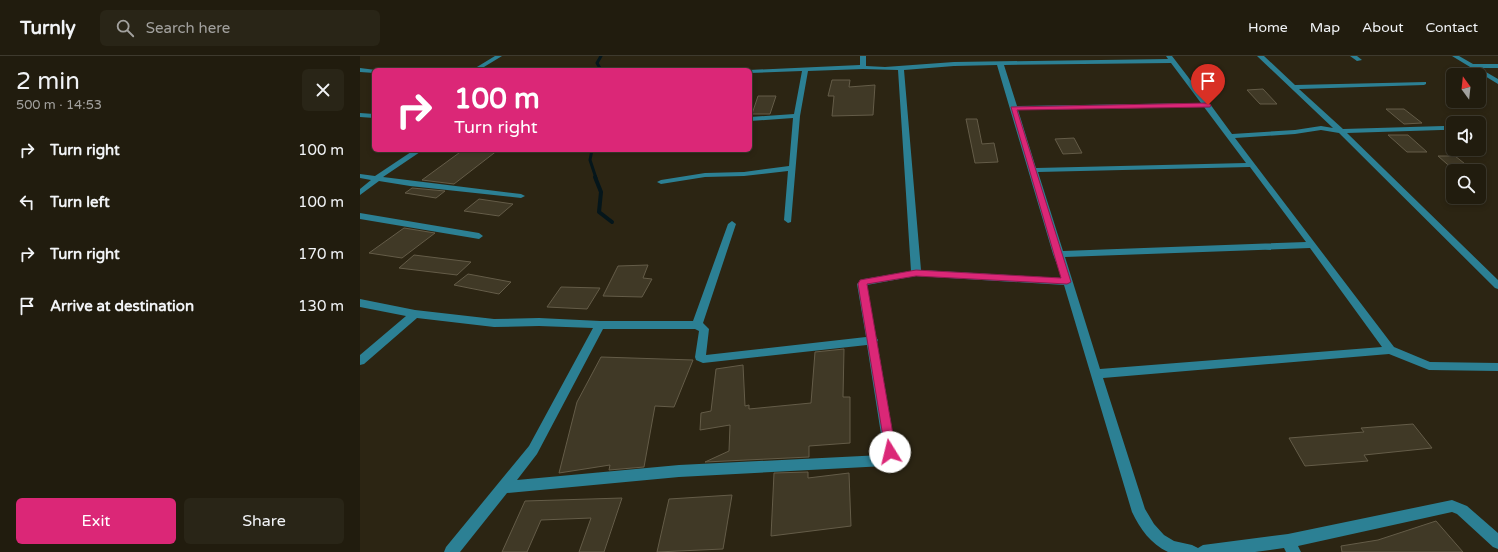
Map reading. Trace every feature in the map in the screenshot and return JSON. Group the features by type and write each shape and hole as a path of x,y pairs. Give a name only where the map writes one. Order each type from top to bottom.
{"street":[{"path":"478,68 499,56"},
{"path":"862,56 863,67"},
{"path":"1260,56 1341,131 1498,286"},
{"path":"1455,56 1498,82"},
{"path":"752,71 863,67 880,69 1076,59 1171,59 1208,105 1229,136 1313,245 1390,350"},
{"path":"1000,63 1058,254 1140,512 1153,536 1171,548 1188,552"},
{"path":"1472,66 1498,66"},
{"path":"901,67 916,273"},
{"path":"360,70 372,71"},
{"path":"788,220 797,116 805,70"},
{"path":"1294,87 1424,83"},
{"path":"1013,108 1208,105"},
{"path":"360,115 372,116"},
{"path":"752,119 797,116"},
{"path":"1229,136 1295,132 1321,128 1341,131 1441,128"},
{"path":"360,193 377,179 416,152"},
{"path":"1032,170 1251,165"},
{"path":"661,182 705,175 744,174 792,168"},
{"path":"360,176 410,184 521,196"},
{"path":"360,216 479,236"},
{"path":"698,326 732,224"},
{"path":"1058,254 1313,245"},
{"path":"503,487 679,471 885,460 890,455 890,452 873,340 862,284 864,282 916,273 1067,282"},
{"path":"360,303 415,314 494,323 539,322 600,325 698,326 704,329 700,357 703,359 873,340"},
{"path":"360,361 415,314"},
{"path":"451,552 533,450 600,325"},
{"path":"1096,374 1390,350 1429,366 1498,367"},
{"path":"1203,552 1291,547 1452,506 1462,510 1498,542"}],"building":[{"path":"832,80 850,80 849,87 875,85 873,115 832,116 834,96 828,96"},
{"path":"1263,89 1277,104 1260,104 1247,90"},
{"path":"758,96 776,96 770,114 752,114"},
{"path":"1386,109 1404,109 1422,123 1404,124"},
{"path":"966,119 977,119 982,144 994,143 998,162 975,163"},
{"path":"1388,135 1408,135 1427,152 1407,152"},
{"path":"1074,138 1082,153 1063,154 1055,139"},
{"path":"460,152 495,152 454,184 422,180"},
{"path":"1438,156 1455,156 1465,164 1447,164"},
{"path":"412,188 445,191 436,198 405,193"},
{"path":"479,199 513,204 499,216 464,211"},
{"path":"404,228 435,233 402,258 369,253"},
{"path":"414,255 471,262 457,275 399,268"},
{"path":"648,265 643,278 652,279 642,297 603,296 618,266"},
{"path":"468,274 511,282 499,294 454,285"},
{"path":"561,287 600,288 587,309 547,307"},
{"path":"844,349 843,397 850,397 850,443 809,446 809,457 705,462 729,451 730,425 700,430 701,413 711,411 716,369 743,365 745,406 749,405 749,409 811,403 815,352"},
{"path":"601,357 693,360 674,407 655,406 644,467 609,470 610,465 559,473 577,402"},
{"path":"1413,424 1432,448 1364,455 1368,461 1305,466 1289,438 1364,432 1361,428"},
{"path":"808,472 808,478 849,473 851,526 771,536 774,473"},
{"path":"732,495 723,549 657,552 669,499"},
{"path":"622,498 604,552 579,552 591,518 541,520 527,552 502,552 525,501"},
{"path":"1436,521 1463,552 1342,552 1341,546 1378,540"}],"waterway":[{"path":"600,68 597,63 601,56"},
{"path":"592,152 590,160 596,178"},
{"path":"595,177 601,192 599,212 612,222"}],"route":[{"path":"890,452 873,340 862,284 866,280 916,273 1067,282 1013,108 1208,105"}]}
